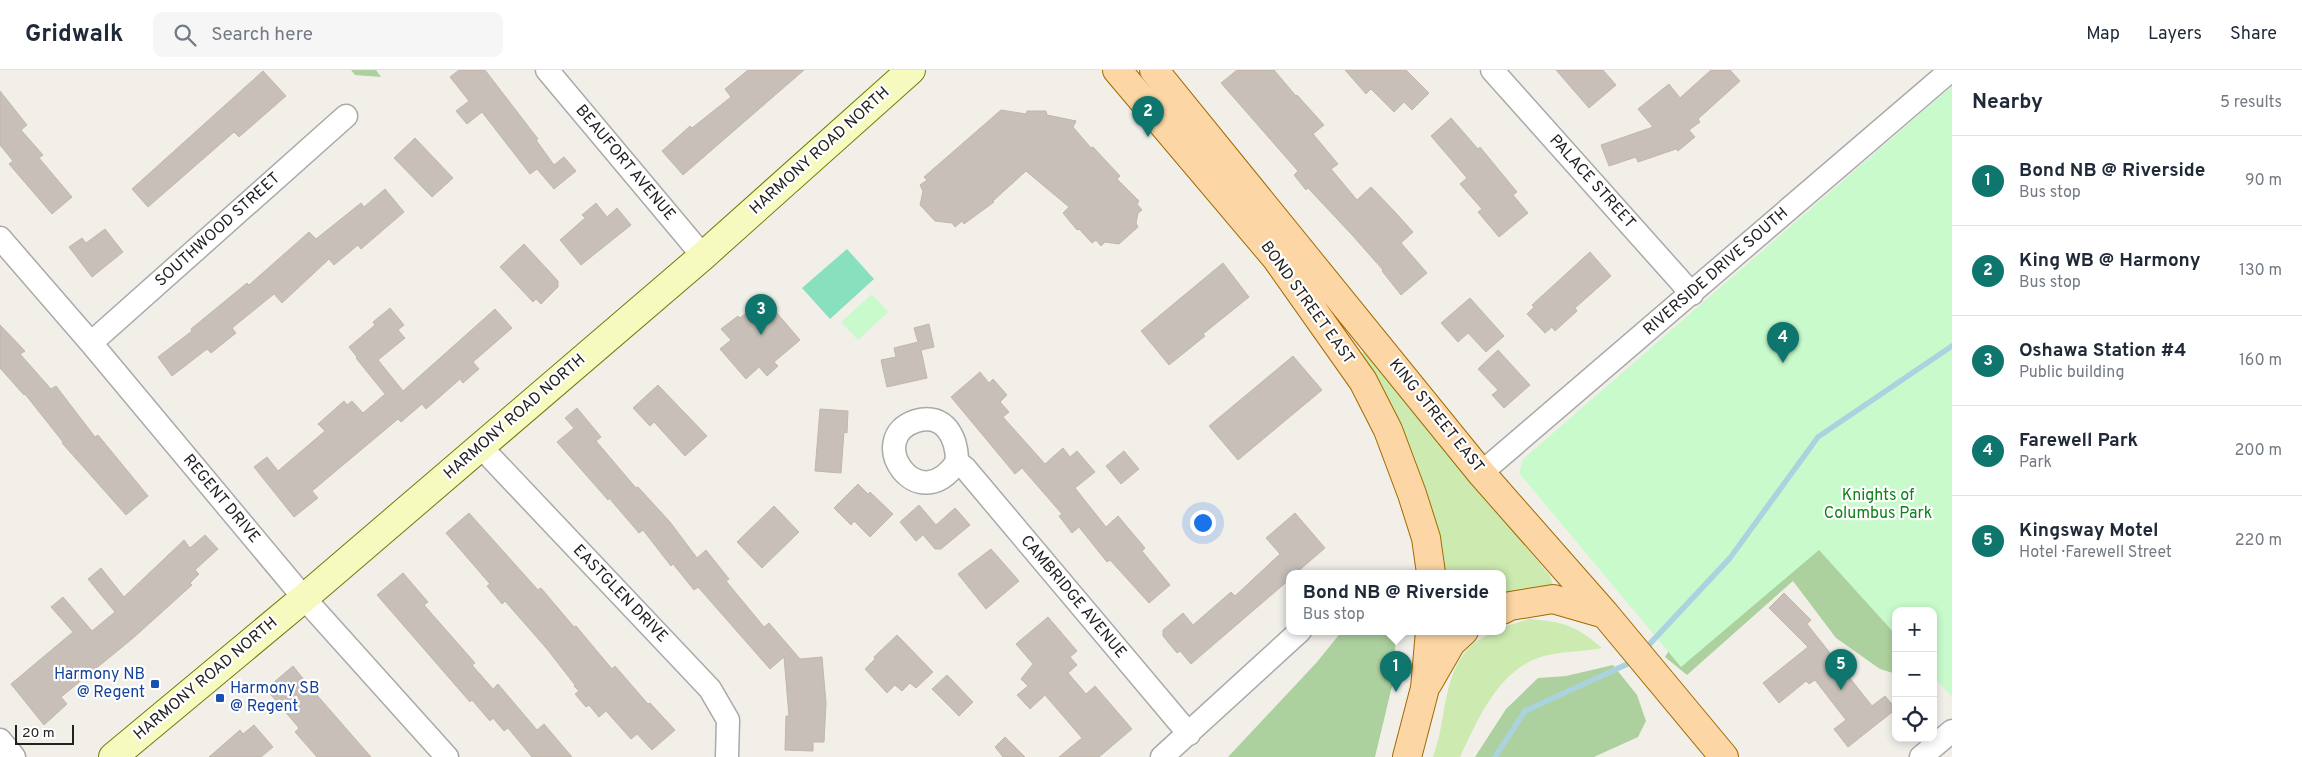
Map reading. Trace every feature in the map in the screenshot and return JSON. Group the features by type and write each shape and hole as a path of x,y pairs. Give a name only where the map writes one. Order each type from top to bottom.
{"main road":[{"name":"HARMONY ROAD NORTH","path":"113,757 304,598 703,256 911,70"},
{"name":"BOND STREET EAST","path":"1117,70 1276,258 1363,381 1388,430 1412,494 1426,538 1431,570"},
{"name":"KING STREET EAST","path":"1154,70 1481,473 1612,623 1724,757"},
{"path":"1506,608 1554,599 1612,623"},
{"path":"1406,757 1425,688 1430,635"},
{"path":"1425,688 1451,643 1460,635"}],"street":[{"name":"BEAUFORT AVENUE","path":"547,70 703,256"},
{"name":"PALACE STREET","path":"1492,70 1692,294"},
{"name":"RIVERSIDE DRIVE SOUTH","path":"1481,473 1951,70"},
{"name":"SOUTHWOOD STREET","path":"91,343 346,116"},
{"name":"REGENT DRIVE","path":"0,238 91,343 304,598 448,757"},
{"name":"EASTGLEN DRIVE","path":"480,446 710,689 728,720 727,757"},
{"name":"CAMBRIDGE AVENUE","path":"957,462 965,468 1188,734"},
{"path":"1162,757 1296,635"},
{"path":"1921,757 1952,731"},
{"path":"0,740 14,757"}],"green space":[{"path":"351,70 376,70 381,77 355,75"},
{"path":"1952,86 1952,697 1937,680 1937,607 1892,607 1892,631 1819,550 1681,667 1519,473 1523,459"},
{"path":"847,249 874,279 830,319 802,288"},
{"path":"872,294 888,312 858,340 841,322"},
{"path":"1364,351 1550,576 1553,585 1549,591 1506,596 1506,570 1441,570 1431,511 1416,462 1392,406 1360,356"},
{"name":"Knights of Columbus Park","path":"1952,374 1952,672 1937,678 1937,607 1892,607 1892,673 1880,669 1836,638 1793,581 1687,675 1665,657 1699,602"},
{"path":"1529,619 1560,623 1584,634 1602,648 1551,654 1528,662 1502,683 1474,727 1460,757 1433,757 1448,691 1460,660 1470,647 1488,635 1506,635 1506,626"},
{"path":"1339,635 1396,635 1393,682 1375,757 1228,757 1317,662"},
{"path":"1613,665 1637,695 1646,721 1638,737 1594,757 1475,757 1506,709 1538,678 1566,676"}],"building":[{"path":"459,70 485,70 538,139 536,140 554,165 564,157 576,171 554,189 537,169 530,174 482,112 467,124 456,111 469,101 450,77"},
{"path":"748,70 804,70 683,175 662,151 690,126 692,128 731,97 725,89"},
{"path":"1237,70 1274,70 1324,125 1313,134 1338,164 1331,169 1357,200 1371,187 1413,232 1401,243 1427,273 1401,295 1383,270 1353,236 1308,188 1306,190 1294,175 1298,171 1221,83"},
{"path":"1345,70 1406,70 1429,93 1412,110 1404,102 1394,112 1371,89 1366,94"},
{"path":"1556,70 1603,70 1616,85 1589,108"},
{"path":"1711,70 1730,70 1740,81 1698,119 1700,122 1689,130 1695,137 1678,151 1676,149 1638,162 1636,157 1609,166 1601,145 1653,127 1638,109 1669,84 1680,98"},
{"path":"263,71 286,96 239,137 234,132 148,207 132,189"},
{"path":"0,91 27,125 21,130 43,155 39,158 72,197 52,214 9,164 13,161 0,145"},
{"path":"1001,110 1026,114 1027,111 1046,111 1047,115 1076,121 1073,127 1091,148 1093,147 1120,176 1117,179 1139,201 1137,204 1142,210 1138,213 1136,223 1138,227 1119,244 1105,242 1101,246 1096,240 1092,243 1079,229 1077,230 1063,213 1069,207 1026,171 994,202 964,224 962,221 955,227 952,223 935,221 920,205 923,191 920,185 927,180 924,177"},
{"path":"1451,118 1478,149 1480,147 1517,192 1513,195 1528,213 1499,237 1478,212 1482,209 1460,184 1467,178 1431,136"},
{"path":"415,138 453,178 432,197 394,158"},
{"path":"385,189 404,212 361,249 358,245 334,265 329,259 282,303 274,294 232,328 236,333 211,353 207,349 172,376 158,357 192,331 191,329 247,283 249,285 309,232 316,239 361,203 364,207"},
{"path":"596,203 607,217 617,208 631,225 581,265 560,240 585,218 582,215"},
{"path":"105,229 123,252 92,277 69,247 82,238 86,243"},
{"path":"524,244 558,281 558,287 541,304 536,299 533,302 500,267"},
{"path":"1590,252 1611,276 1575,308 1577,311 1555,331 1552,327 1545,333 1527,314 1534,307 1532,305"},
{"path":"1223,263 1249,297 1203,334 1205,336 1169,365 1141,331"},
{"path":"764,298 800,340 774,362 778,366 767,376 759,367 746,379 720,349 731,340 721,329 738,316 740,318"},
{"path":"1470,298 1504,336 1486,352 1468,333 1458,342 1441,323"},
{"path":"390,308 404,325 398,330 405,338 378,360 403,391 495,309 512,328 473,362 479,369 463,383 460,379 426,409 422,404 401,422 398,419 312,491 318,498 294,517 254,467 267,457 278,471 325,431 318,424 344,401 347,405 352,401 363,413 385,394 349,347 375,325 373,322"},
{"path":"929,324 934,347 921,350 927,378 887,387 881,360 896,357 894,348 918,342 914,328"},
{"path":"0,325 25,351 20,354 51,389 56,386 95,437 98,435 148,496 126,515 62,443 25,394 0,368"},
{"path":"1498,350 1530,385 1504,408 1492,395 1498,390 1478,369"},
{"path":"1293,356 1322,390 1238,460 1209,426"},
{"path":"980,372 989,383 993,379 1007,395 1000,402 1009,412 1003,417 1045,464 1063,448 1070,457 1077,451 1095,472 1075,488 1106,527 1118,516 1145,548 1142,551 1170,585 1149,603 1110,560 1107,562 1079,527 1072,533 1059,516 1062,514 1022,468 1015,474 951,397"},
{"path":"658,385 707,436 685,456 654,422 650,426 633,408"},
{"path":"577,408 601,437 596,441 636,488 638,487 670,522 697,558 706,550 729,579 726,581 764,627 769,623 800,659 822,657 826,703 824,742 813,742 813,751 785,750 786,716 789,716 784,657 770,669 698,587 694,590 673,564 671,566 643,530 639,533 557,442 574,428 565,418"},
{"path":"820,409 848,411 847,433 844,432 841,473 815,471"},
{"path":"1124,451 1139,469 1121,484 1106,466"},
{"path":"858,484 868,494 870,492 893,514 870,537 854,521 851,525 834,508"},
{"path":"919,505 936,525 955,508 970,525 941,549 935,549 923,535 916,541 900,522"},
{"path":"774,506 799,532 762,568 737,542"},
{"path":"469,513 538,590 541,588 574,627 576,626 612,669 615,666 648,704 650,703 675,730 652,750 637,734 631,739 606,711 599,717 589,705 586,707 575,694 579,691 575,685 547,649 505,601 502,604 487,586 490,584 446,533"},
{"path":"1295,513 1325,548 1299,570 1286,570 1286,582 1191,664 1180,651 1177,653 1163,636 1163,630 1183,613 1193,625 1231,592 1235,596 1280,554 1266,538"},
{"path":"205,535 218,549 195,570 199,574 190,583 192,585 132,639 61,697 67,704 44,725 11,684 73,632 51,607 63,597 92,631 115,612 88,579 101,568 124,597 184,540 190,548"},
{"path":"991,549 1019,581 986,609 958,574"},
{"path":"403,573 428,602 424,605 475,663 472,665 493,689 498,684 537,730 544,724 572,757 532,757 508,728 504,731 493,718 490,721 472,700 470,702 377,595"},
{"path":"1784,593 1811,620 1807,624 1872,706 1885,696 1892,704 1892,712 1848,747 1834,729 1846,720 1815,680 1809,684 1806,681 1779,703 1763,683 1808,647 1769,608"},
{"path":"1048,617 1077,651 1070,657 1077,665 1068,673 1086,694 1095,686 1132,729 1099,757 1059,757 1082,738 1045,695 1030,709 1017,695 1028,686 1021,679 1033,664 1016,644"},
{"path":"897,635 933,672 916,688 910,683 902,691 895,685 887,693 865,669 875,659 874,657"},
{"path":"293,666 371,757 317,757 295,732 299,728 266,689"},
{"path":"947,675 973,702 959,716 932,689"},
{"path":"254,725 273,747 261,757 209,757 240,730 243,734"},
{"path":"1005,737 1025,757 1003,757 995,747"}],"waterway":[{"path":"1644,650 1730,558 1818,437 1952,346"},
{"path":"1495,757 1525,711 1634,661"}],"place":[{"name":"King WB @ Harmony","path":"1148,137"},
{"name":"Oshawa Station #4","path":"761,335"},
{"name":"Farewell Park","path":"1783,363"},
{"name":"Harmony NB @ Regent","path":"155,684"},
{"name":"Kingsway Motel","path":"1841,690"},
{"name":"Bond NB @ Riverside","path":"1396,692"},
{"name":"Harmony SB @ Regent","path":"220,698"}]}
